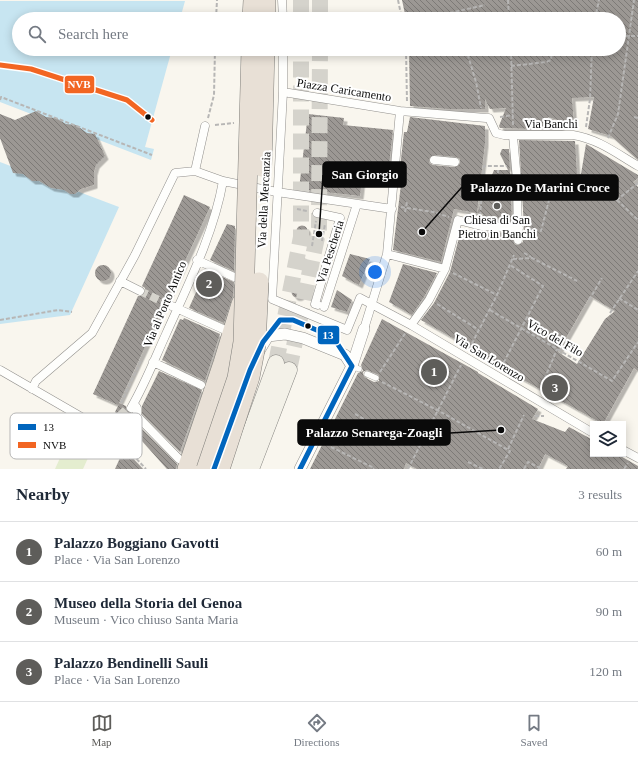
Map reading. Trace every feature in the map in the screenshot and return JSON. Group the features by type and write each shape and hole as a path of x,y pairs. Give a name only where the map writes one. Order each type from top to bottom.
{"highway":[{"path":"252,12 253,0"},
{"path":"266,0 266,12"},
{"path":"206,469 237,378 243,342 240,282 251,56"},
{"path":"220,469 250,377 256,345 265,56"},
{"path":"183,464 224,363 240,282"}],"main road":[{"path":"237,469 282,366 251,469"}],"street":[{"path":"282,0 283,12"},
{"name":"Piazza Caricamento","path":"282,103 283,56"},
{"name":"Piazza Caricamento","path":"283,92 403,112 483,118"},
{"name":"Via della Mercanzia","path":"272,299 282,103"},
{"path":"300,469 355,368 364,330 373,305 387,254 403,112"},
{"name":"Via Banchi","path":"483,118 489,118 496,133 515,136 584,136"},
{"path":"195,171 205,126"},
{"path":"515,136 515,168 519,228 518,240"},
{"path":"584,136 605,145 638,166"},
{"path":"434,160 455,162"},
{"path":"32,390 36,381 92,333 135,255 175,173 195,171 223,181 277,192 392,208"},
{"name":"Via al Porto Antico","path":"137,413 137,408 132,406 178,309 198,260 218,208 223,181"},
{"name":"Via Pescheria","path":"327,215 340,218 315,304 321,306 357,204"},
{"path":"317,213 327,215"},
{"path":"411,325 429,300 445,269 458,220 479,225 519,228"},
{"path":"387,254 445,269"},
{"path":"198,260 240,282"},
{"path":"120,281 140,291"},
{"name":"Via San Lorenzo","path":"272,299 347,330 360,298 411,325 590,430"},
{"path":"166,303 223,330"},
{"path":"214,469 250,370 263,342 268,336 285,334 303,338 345,355 355,368"},
{"path":"153,362 202,385"},
{"path":"0,370 74,413"},
{"name":"Via al Porto Antico","path":"142,421 183,464"},
{"path":"626,452 638,458"}],"lane":[{"path":"268,336 280,320 293,320 333,337 345,355"},
{"path":"367,374 376,378"}],"path":[{"path":"216,12 217,0"},
{"path":"398,0 401,12"},
{"path":"508,0 509,12"},
{"path":"596,12 598,0"},
{"path":"626,51 634,0"},
{"path":"454,12 485,5"},
{"path":"628,35 638,36"},
{"path":"205,126 214,95 215,56"},
{"path":"403,112 406,56"},
{"path":"468,56 476,82 483,118"},
{"path":"511,56 515,136"},
{"path":"511,66 546,62 551,60 551,56"},
{"path":"584,136 590,99 592,56"},
{"path":"605,145 618,114 625,56"},
{"path":"0,100 1,97 152,154"},
{"path":"634,117 638,118"},
{"path":"479,225 484,166 515,168"},
{"path":"517,180 554,181 572,187"},
{"path":"519,228 542,232 554,181"},
{"path":"581,192 585,194 595,182 638,220"},
{"path":"617,200 638,183"},
{"path":"405,212 407,202"},
{"path":"392,208 406,207 433,212 458,220"},
{"path":"312,246 317,213"},
{"path":"322,241 327,215"},
{"path":"524,253 577,281"},
{"path":"408,469 490,310 514,255"},
{"path":"513,258 533,258"},
{"path":"496,376 543,286 510,265"},
{"path":"445,269 497,295"},
{"path":"610,312 638,271"},
{"path":"589,300 602,278"},
{"path":"619,298 638,310"},
{"path":"429,300 479,330"},
{"path":"0,320 58,310 72,312"},
{"name":"Vico del Filo","path":"490,310 612,382 638,342"},
{"path":"411,325 376,378 509,450"},
{"path":"536,399 557,349"},
{"path":"355,414 377,426"},
{"path":"499,469 524,415"},
{"path":"397,436 420,445"},
{"path":"331,447 374,468"},
{"path":"138,459 146,469"},
{"path":"468,462 483,469"},
{"path":"524,469 528,462 542,469"}],"green space":[{"path":"60,459 88,459 83,469 55,469"}],"water":[{"path":"0,1 185,1 182,12 12,12 12,56 170,56 145,147 154,149 151,160 0,102"},
{"path":"0,162 119,207 70,315 0,324"}],"building":[{"path":"402,0 638,0 638,160 611,136 588,129 594,97 572,98 574,125 548,117 548,119 565,130 500,128 499,126 506,108 490,109 485,99 485,109 448,109 410,106 409,56 626,56 626,12 405,12"},
{"path":"36,111 46,117 56,118 66,124 76,125 87,133 95,134 105,156 96,165 94,172 94,185 81,189 75,194 70,194 64,190 51,188 39,181 32,181 23,174 13,173 0,138 0,114 15,120"},
{"path":"308,114 344,118 343,125 393,130 389,166 364,163 360,196 299,189"},
{"path":"410,117 485,126 485,143 477,213 454,209 441,262 393,250 403,168 400,168 404,132 407,132","holes":["435,155 456,157 460,159 460,163 455,167 433,165 429,163 429,159"]},
{"path":"519,140 575,141 577,174 581,174 586,144 638,175 638,178 633,182 638,187 638,371 634,368 605,421 598,421 495,364 474,350 421,320 434,303 450,272 461,230 512,233 515,245 523,242 524,228","holes":["590,296 615,311 605,319 577,364 558,352"]},
{"name":"Chiesa di San Pietro in Banchi","path":"502,149 509,149 512,222 482,221 483,214 477,213 494,170 508,170 500,154"},
{"path":"184,195 210,207 168,298 160,300 160,304 163,308 119,403 126,406 126,410 132,413 116,413 115,412 119,404 118,405 93,394 138,296 143,296 145,293 145,288 142,286"},
{"path":"227,224 235,226 234,271 210,260"},
{"path":"300,226 304,226 306,227 306,235 300,236 297,233 297,229"},
{"path":"350,254 370,259 359,285 342,276"},
{"path":"298,255 302,255 304,256 304,264 298,265 295,262 295,258"},
{"path":"403,264 437,273 412,315 389,302"},
{"path":"100,265 106,265 111,270 109,279 106,281 100,281 95,276 95,270"},
{"path":"206,270 234,282 233,296 224,323 189,308"},
{"path":"295,287 299,287 301,288 301,296 295,297 292,294 292,290"},
{"path":"337,290 352,300 347,312 331,307"},
{"path":"184,318 220,334 205,381 162,360 180,319 183,320"},
{"path":"382,319 478,372 538,409 532,419 565,432 569,427 590,438 590,457 622,457 638,466 638,469 566,469 568,466 545,454 538,469 417,469 406,463 404,469 310,469 358,373 363,371 361,365","holes":["367,370 379,375 379,381 374,382 364,377 363,372"]},
{"path":"159,371 202,390 180,452 142,414 142,406"},
{"path":"142,429 177,464 176,469 167,469 142,441"},
{"path":"120,459 134,459 143,469 115,469"}],"ferry route":[{"path":"0,65 31,69 127,100 152,120"}],"tunnel":[{"path":"301,0 301,12"},
{"path":"320,0 320,12"},
{"path":"276,363 301,237 301,56"},
{"path":"289,370 319,228 320,56"},
{"path":"572,187 581,192"},
{"path":"140,291 165,303"},
{"path":"120,410 123,413"}],"transit line":[{"name":"NVB","path":"0,65 31,69 127,100 152,120"},
{"name":"13","path":"214,469 250,370 263,342 280,320 293,320 333,337 352,366 300,469"}],"place":[{"name":"Chiesa di San Pietro in Banchi","path":"497,206"},
{"name":"Palazzo De Marini Croce","path":"422,232"},
{"name":"San Giorgio","path":"319,234"},
{"name":"Museo della Storia del Genoa","path":"209,284"},
{"name":"Palazzo Boggiano Gavotti","path":"434,372"},
{"name":"Palazzo Bendinelli Sauli","path":"555,388"},
{"name":"Palazzo Senarega-Zoagli","path":"501,430"}]}
